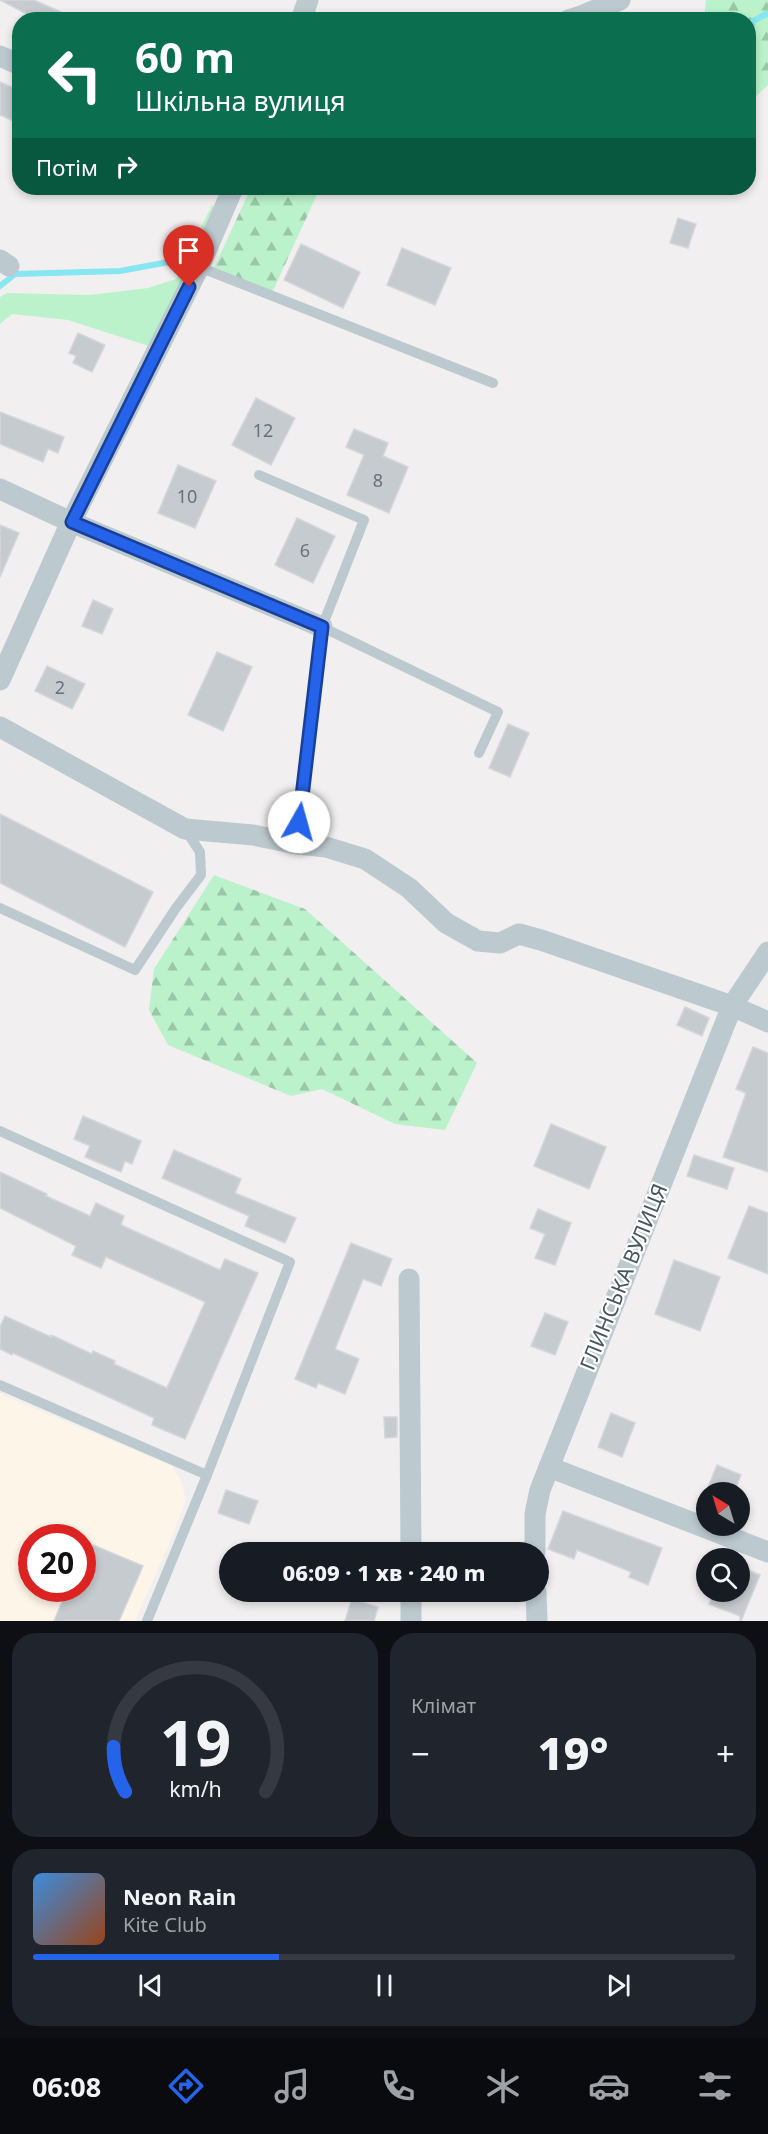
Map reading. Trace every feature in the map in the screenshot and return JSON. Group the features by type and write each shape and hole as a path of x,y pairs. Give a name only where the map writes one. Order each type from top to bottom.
{"street":[{"path":"591,12 620,0"},
{"path":"0,680 72,522 199,267 230,195"},
{"path":"0,489 72,522 322,627"},
{"path":"0,727 185,829 253,835 326,847 365,859 409,888 446,923 478,941 500,943 519,934 542,940 732,1006 768,1022"},
{"name":"ГЛИНСЬКА ВУЛИЦЯ","path":"535,1542 535,1514 540,1490 549,1467 732,1006 768,952"},
{"path":"409,1280 411,1542"},
{"path":"549,1467 768,1552"},
{"path":"411,1602 411,1621"},
{"path":"536,1602 537,1621"}],"lane":[{"path":"199,267 493,383"},
{"path":"259,475 364,520 322,627 297,844"},
{"path":"322,627 498,712 479,753"},
{"path":"0,908 135,970 201,875 200,852 185,829"},
{"path":"0,1131 290,1262 147,1621"},
{"path":"0,1385 207,1475"}],"shaded area":[{"path":"0,1394 172,1466 181,1481 186,1499 173,1535 135,1621 0,1621"}],"green space":[{"path":"706,0 768,0 768,85 756,96 756,12 705,12"},
{"path":"248,195 317,195 271,295 212,272"},
{"path":"212,205 221,216 158,349 68,320 12,314 0,324 0,297 7,293 89,295 148,288 176,279"},
{"path":"214,875 305,909 477,1063 445,1130 395,1124 322,1089 291,1096 168,1045 149,1010 154,969"}],"building":[{"path":"0,0 34,0 61,12 23,12"},
{"path":"0,82 12,87 12,120 0,115"},
{"path":"678,218 696,224 688,248 670,243"},
{"path":"301,244 360,272 343,308 284,280"},
{"path":"402,248 451,268 435,305 387,285"},
{"path":"78,333 105,345 92,372 73,363 76,356 69,353"},
{"path":"256,398 295,418 271,465 232,445"},
{"path":"0,412 64,437 58,453 48,449 43,462 0,444"},
{"path":"354,429 388,443 383,456 408,467 389,513 347,495 364,455 346,447"},
{"path":"178,465 216,481 195,528 158,513"},
{"path":"297,518 335,536 313,583 275,565"},
{"path":"0,525 19,533 0,577"},
{"path":"93,600 113,609 102,634 82,626"},
{"path":"217,652 252,667 223,731 188,715"},
{"path":"47,666 85,684 72,709 35,691"},
{"path":"508,724 529,733 510,777 489,768"},
{"path":"0,814 153,892 125,947 0,883"},
{"path":"685,1007 709,1018 702,1036 677,1025"},
{"path":"753,1047 768,1053 768,1172 723,1157 746,1093 736,1089"},
{"path":"83,1116 141,1141 132,1164 125,1161 121,1172 85,1157 90,1146 74,1139"},
{"path":"551,1124 606,1147 589,1189 534,1166"},
{"path":"174,1150 241,1179 235,1193 296,1218 285,1243 245,1226 249,1216 162,1178"},
{"path":"694,1155 734,1168 727,1189 687,1176"},
{"path":"0,1172 90,1216 96,1203 124,1216 121,1225 220,1270 225,1259 258,1273 185,1439 152,1425 154,1418 0,1349 0,1327 5,1316 92,1354 93,1351 115,1361 114,1364 167,1388 205,1302 106,1257 101,1268 72,1255 76,1246 0,1208"},
{"path":"749,1206 768,1213 768,1274 728,1258"},
{"path":"538,1209 571,1223 555,1265 535,1258 545,1234 530,1228"},
{"path":"351,1243 392,1259 381,1286 363,1279 335,1349 359,1359 345,1394 318,1383 316,1388 295,1379"},
{"path":"674,1260 720,1277 700,1331 655,1314"},
{"path":"545,1313 568,1322 555,1355 531,1346"},
{"path":"611,1413 635,1423 622,1457 598,1447"},
{"path":"384,1417 397,1417 397,1437 385,1438"},
{"path":"717,1465 741,1475 738,1482 710,1482"},
{"path":"226,1490 258,1501 249,1524 218,1513"},
{"path":"563,1511 662,1548 648,1585 629,1577 631,1572 577,1550 574,1559 549,1549"},
{"path":"96,1546 143,1566 119,1621 54,1621 62,1602 96,1602"},
{"path":"750,1571 760,1575 750,1599"},
{"path":"351,1602 362,1602 378,1607 374,1621 345,1621"},
{"path":"710,1602 749,1602 741,1621 740,1616 709,1604"}],"waterway":[{"path":"756,20 768,13"},
{"path":"0,286 15,274 120,271 169,262 186,251"}],"route":[{"path":"189,287 72,522 322,627 299,822"}]}
